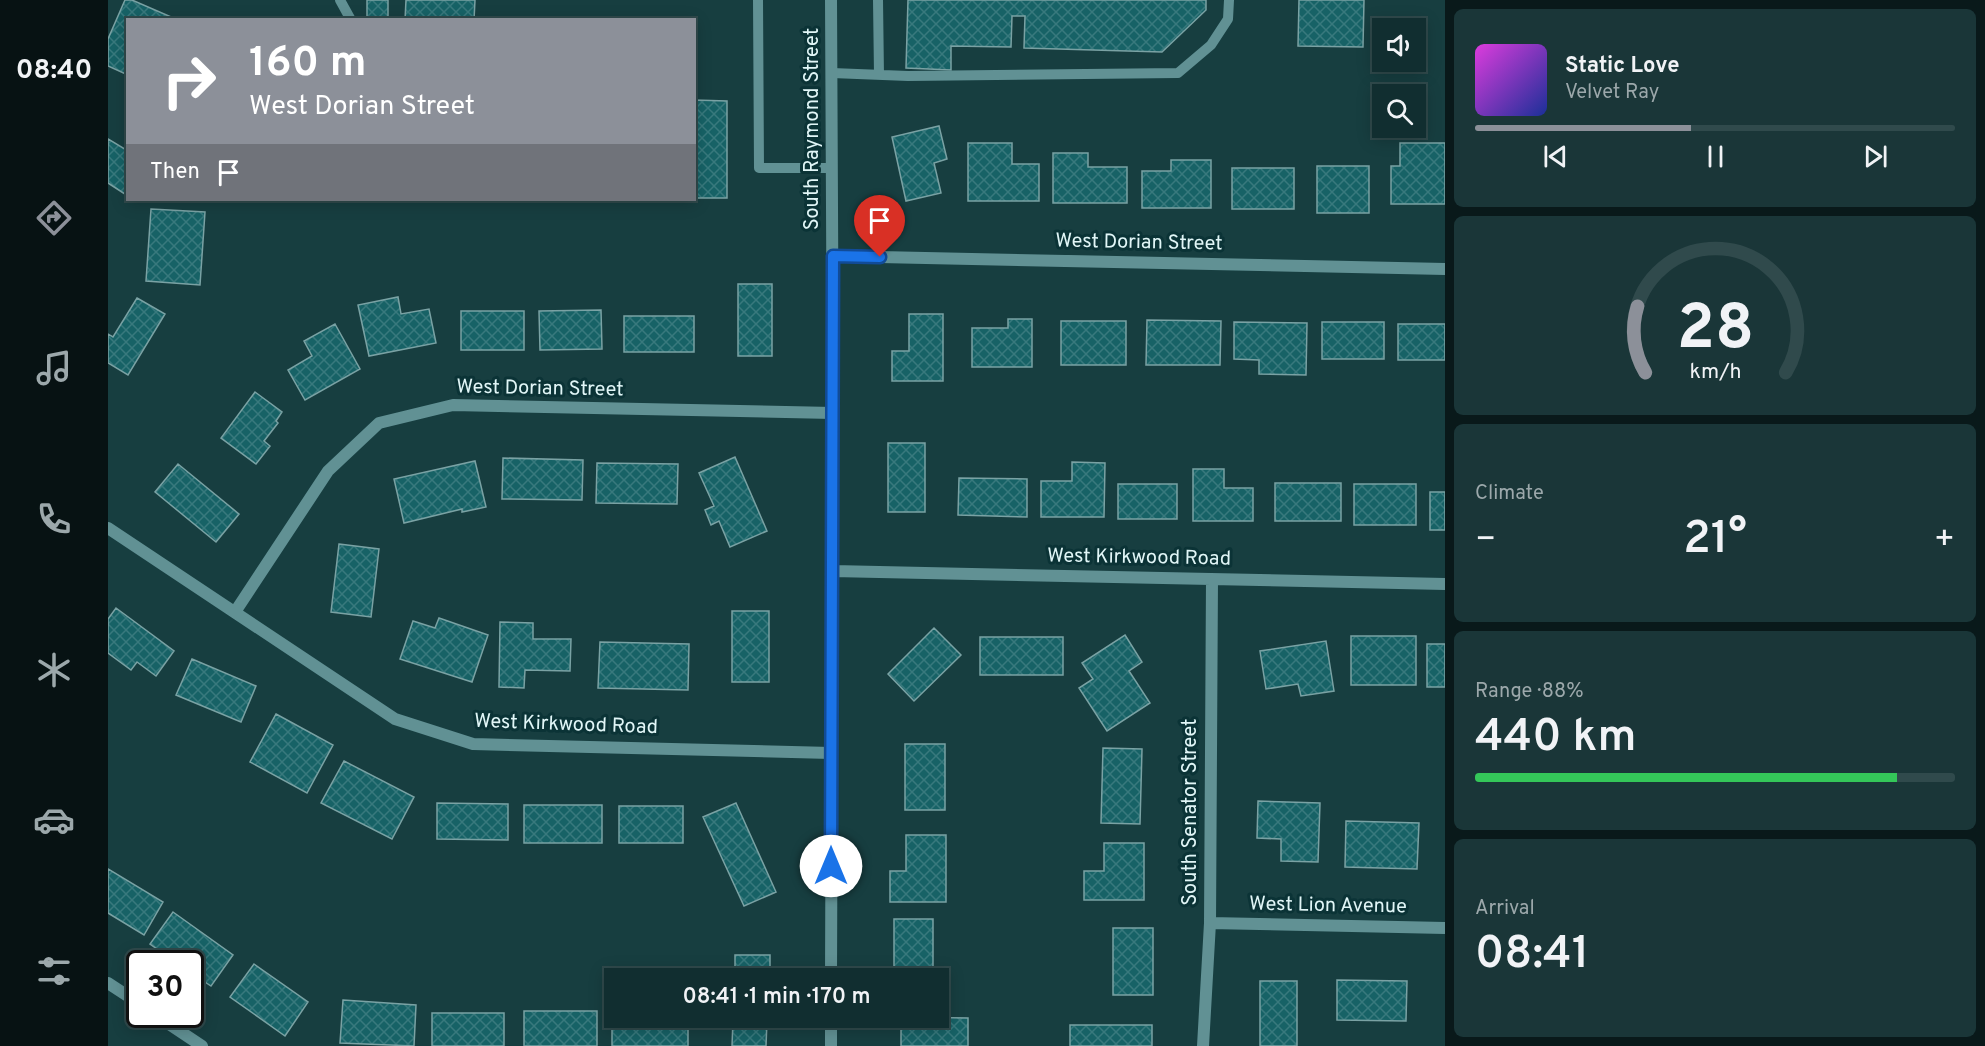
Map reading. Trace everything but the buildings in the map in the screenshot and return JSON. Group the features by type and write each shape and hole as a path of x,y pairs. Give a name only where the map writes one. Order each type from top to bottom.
{"street":[{"name":"South Raymond Street","path":"831,0 833,256 831,968"},
{"name":"West Dorian Street","path":"833,256 1445,269"},
{"name":"West Dorian Street","path":"235,612 328,471 379,423 453,405 833,413"},
{"name":"West Kirkwood Road","path":"108,528 395,719 473,744 831,753"},
{"name":"West Kirkwood Road","path":"832,571 1445,584"},
{"name":"South Senator Street","path":"1203,1046 1210,923 1212,579"},
{"name":"West Lion Avenue","path":"1210,923 1445,928"},
{"path":"108,983 126,995"},
{"path":"175,1028 202,1046"},
{"path":"831,1028 831,1046"}],"lane":[{"path":"340,0 350,18"},
{"path":"758,0 759,168 832,168"},
{"path":"878,0 879,75"},
{"path":"832,73 879,75 1178,73 1211,45 1228,19 1229,0"}],"route":[{"path":"831,866 833,256 880,257"}]}
